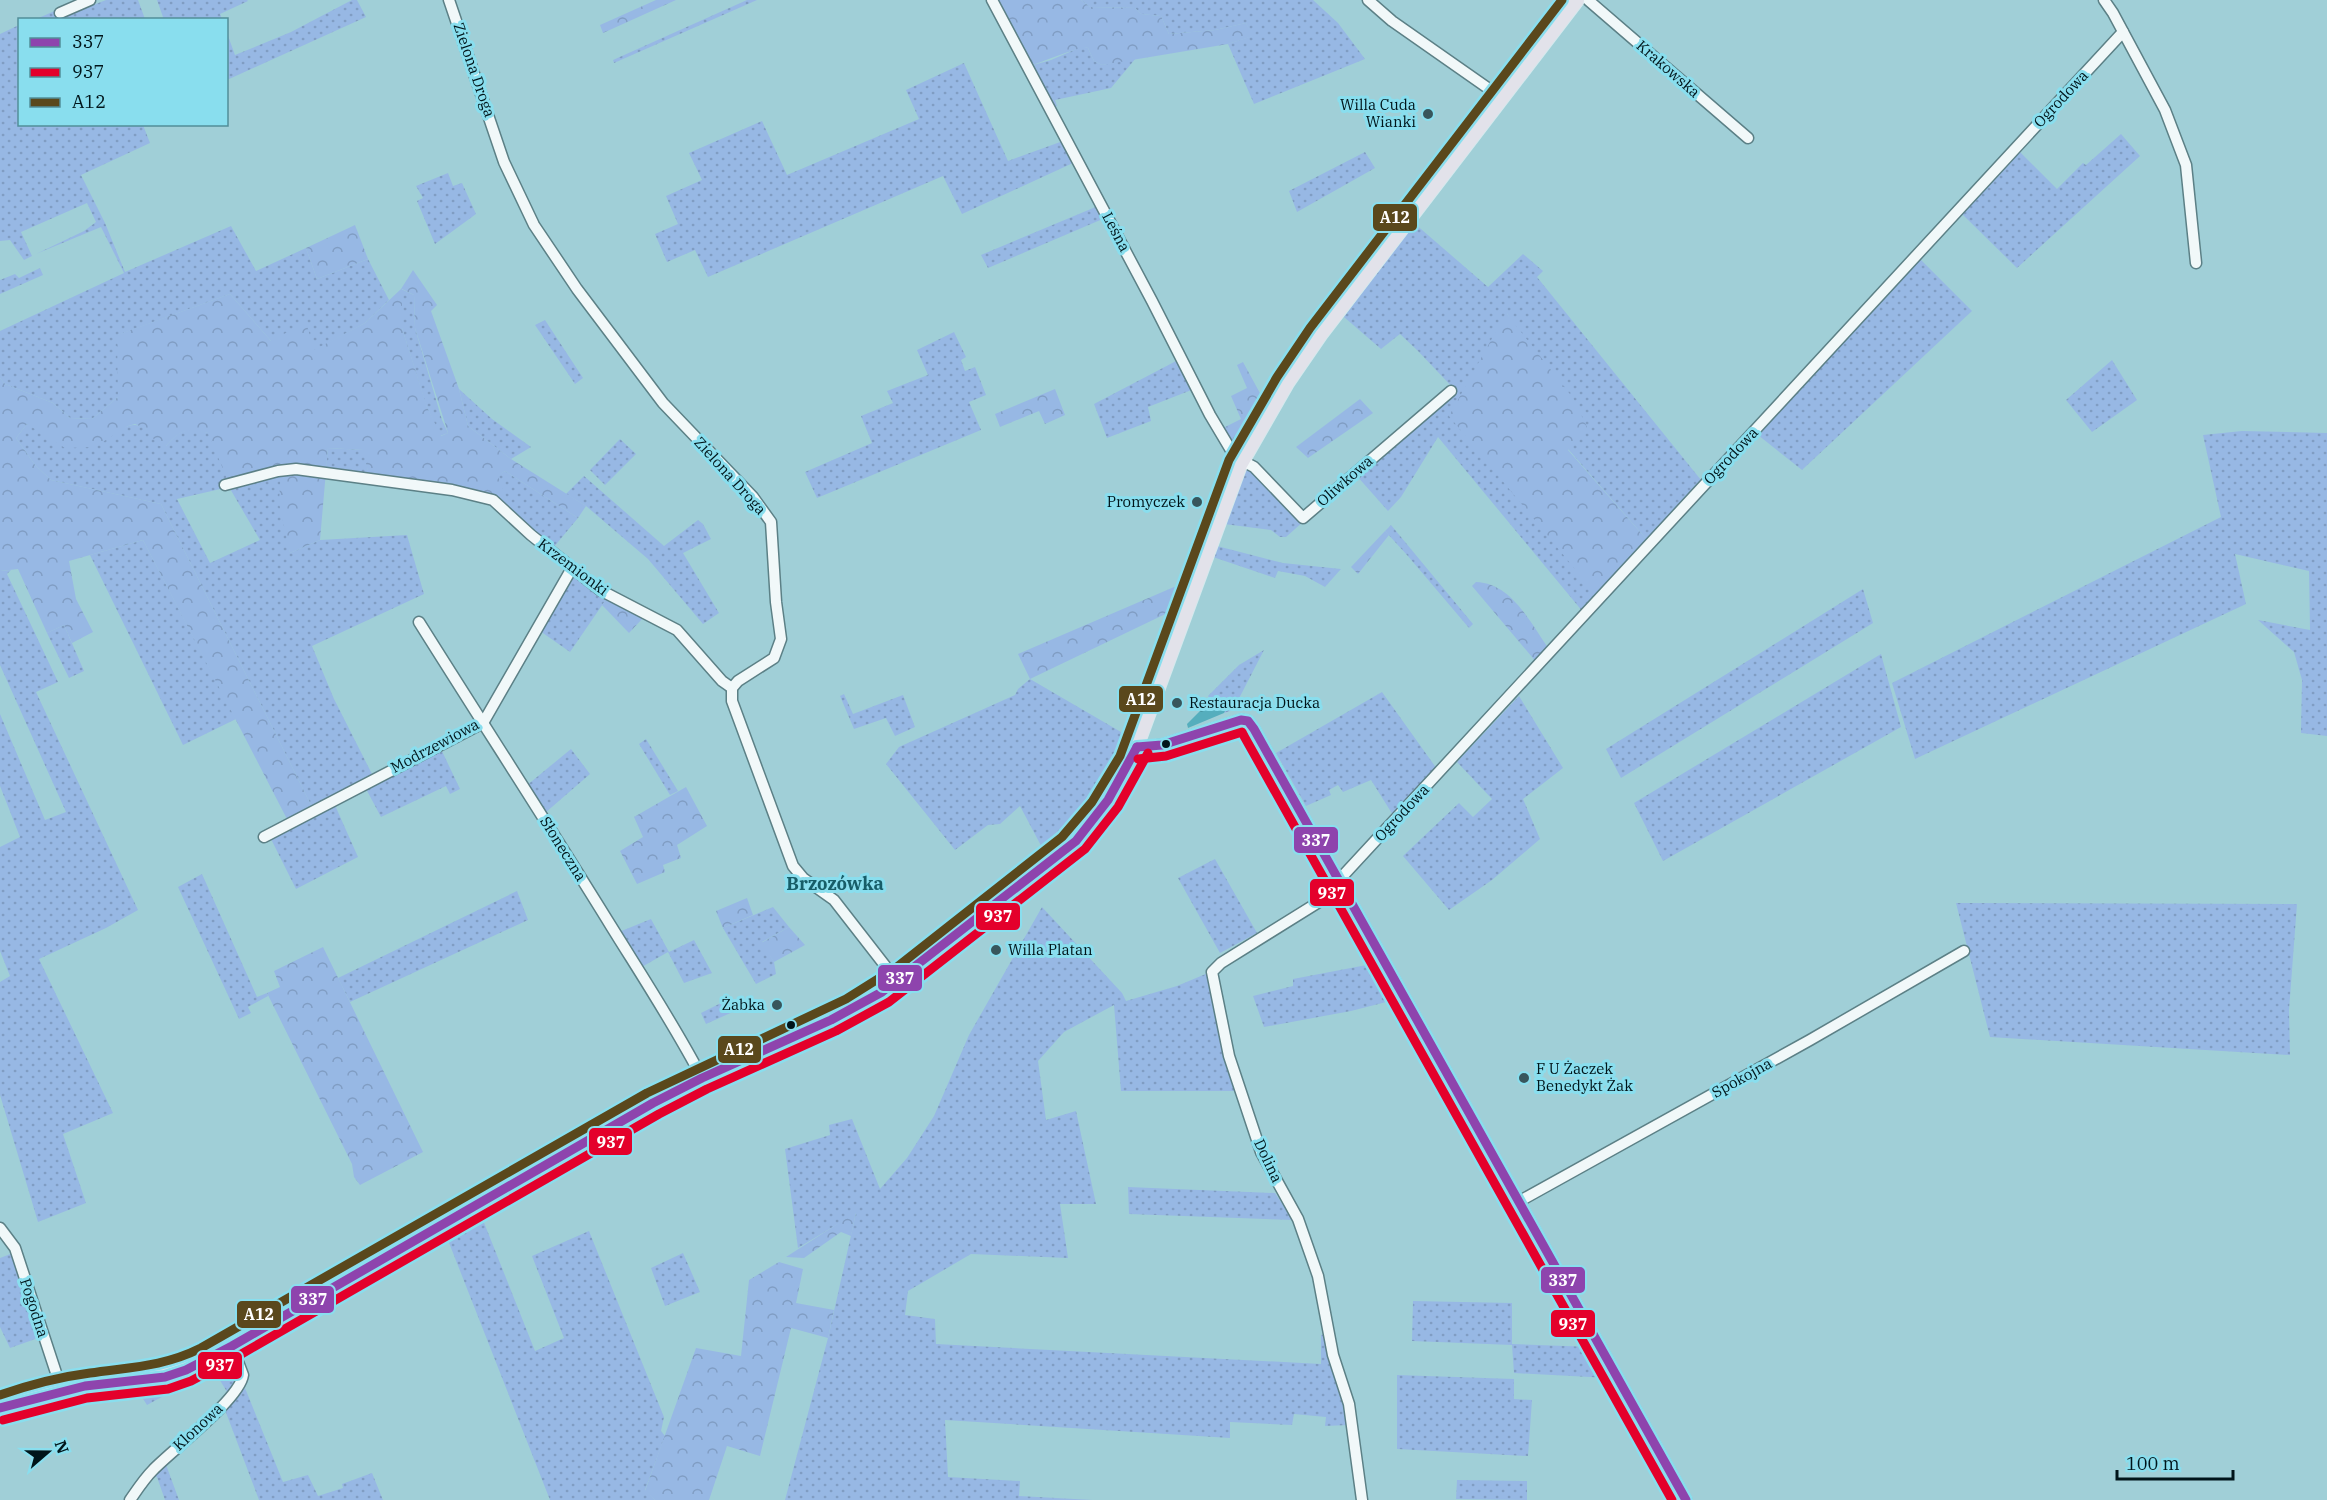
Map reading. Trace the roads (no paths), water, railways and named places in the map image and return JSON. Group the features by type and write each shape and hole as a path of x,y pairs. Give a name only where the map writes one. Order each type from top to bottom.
{"main road":[{"path":"0,1408 97,1384 173,1375 232,1346 607,1129 702,1078 852,1010 897,981 1076,841 1108,800 1137,747 1226,500 1244,460 1287,383 1310,348 1577,0"}],"street":[{"path":"60,13 90,0"},
{"name":"Zielona Droga","path":"448,0 504,162 534,225 577,289 663,403 753,497 771,522 776,602 781,639 774,658 738,681 732,688"},
{"name":"Leśna","path":"992,0 1148,293 1210,415 1236,457 1244,460"},
{"path":"1368,0 1392,21 1502,98"},
{"name":"Krakowska","path":"1588,0 1748,138"},
{"path":"2104,0 2164,110 2186,165 2196,263"},
{"name":"Ogrodowa","path":"1341,884 2123,32"},
{"name":"Oliwkowa","path":"1244,460 1254,467 1303,518 1451,391"},
{"name":"Krzemionki","path":"225,485 278,471 296,470 452,490 493,500 600,590 677,630 722,681 732,688"},
{"name":"Modrzewiowa","path":"264,837 483,723 572,568"},
{"name":"Słoneczna","path":"419,622 552,829 650,988 702,1078"},
{"path":"732,688 732,701 793,866 803,878 834,900 897,981"},
{"path":"1137,747 1162,745 1231,721 1248,721 1686,1500"},
{"name":"Dolina","path":"1341,884 1221,963 1212,972 1229,1056 1261,1152 1298,1219 1318,1276 1333,1355 1349,1404 1362,1500"},
{"name":"Spokojna","path":"1518,1202 1810,1040 1964,951"},
{"name":"Pogodna","path":"0,1228 15,1248 62,1391"},
{"name":"Klonowa","path":"129,1500 151,1472 207,1420 239,1386 243,1375 232,1346"}],"water":[{"path":"1211,700 1220,703 1224,713 1188,728 1187,724"}],"place":[{"name":"Willa Cuda Wianki","path":"1428,114"},
{"name":"Promyczek","path":"1197,502"},
{"name":"Restauracja Ducka","path":"1177,703"},
{"name":"Willa Platan","path":"996,950"},
{"name":"Żabka","path":"777,1005"},
{"name":"F U Żaczek Benedykt Żak","path":"1524,1078"}],"district":[{"name":"Brzozówka","path":"835,884"}]}
